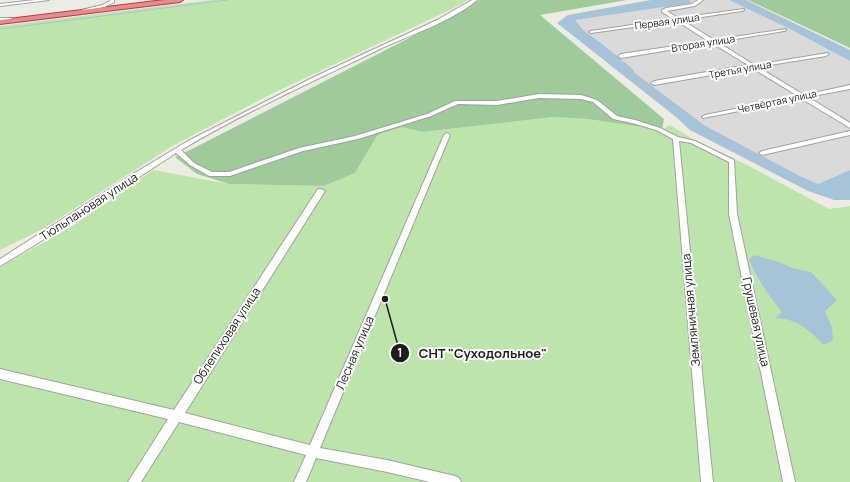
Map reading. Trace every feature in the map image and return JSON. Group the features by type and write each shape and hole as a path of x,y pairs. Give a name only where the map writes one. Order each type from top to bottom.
{"highway":[{"path":"0,20 162,0"},
{"path":"0,20 180,0"}],"street":[{"path":"0,4 2,0"},
{"path":"0,4 48,0"},
{"name":"Тюльпановая улица","path":"0,263 50,233 177,150 216,128 369,52 430,24 475,0"},
{"path":"701,0 693,5 664,10 850,126"},
{"path":"82,10 103,6 112,1"},
{"name":"Первая улица","path":"591,32 742,10"},
{"name":"Вторая улица","path":"622,56 784,30"},
{"name":"Третья улица","path":"654,83 826,54"},
{"name":"Четвёртая улица","path":"705,117 850,87"},
{"path":"177,150 192,164 211,174 230,174 301,149 356,138 429,115 457,102 497,103 539,96 581,97 595,101 615,118 633,120 658,129 676,138"},
{"path":"762,153 850,133"},
{"name":"Лесная улица","path":"300,482 447,136"},
{"name":"Грушевая улица","path":"676,138 693,142 732,161 733,214 789,482"},
{"name":"Земляничная улица","path":"676,138 707,482"},
{"name":"Облепиховая улица","path":"134,482 321,191"},
{"path":"0,374 176,416 314,452 387,466 454,482"}],"shaded area":[{"path":"690,0 729,0 790,29 850,61 850,170 818,184 704,125 635,73 633,69 601,42 583,30 574,20 691,3"}],"green space":[{"path":"212,0 468,0 450,10 269,95 174,145 41,230 0,250 0,26"},
{"path":"479,0 627,0 540,15 664,119 662,130 588,119 553,117 422,132 402,127 377,136 355,173 324,186 229,184 197,174 175,157 466,9"},
{"path":"748,0 850,0 850,48"},
{"path":"553,117 588,119 662,130 670,125 694,140 747,165 829,209 850,206 850,482 0,482 0,267 71,227 153,170 229,184 324,186 355,173 377,136 382,133 402,127 422,132"}],"water":[{"path":"651,0 690,0 691,3 575,20 583,30 633,69 635,73 704,125 818,184 850,170 850,200 834,200 808,191 690,130 676,117 557,23 568,15"},
{"path":"729,0 746,0 850,50 850,61 790,29"},
{"path":"754,255 776,261 792,268 811,272 837,300 825,311 832,328 833,340 824,345 797,323 790,320 775,318 782,312 772,300 752,267 749,260"}],"waterway":[{"path":"0,29 227,0"}],"place":[{"name":"СНТ \"Суходольное\"","path":"385,299"}]}
